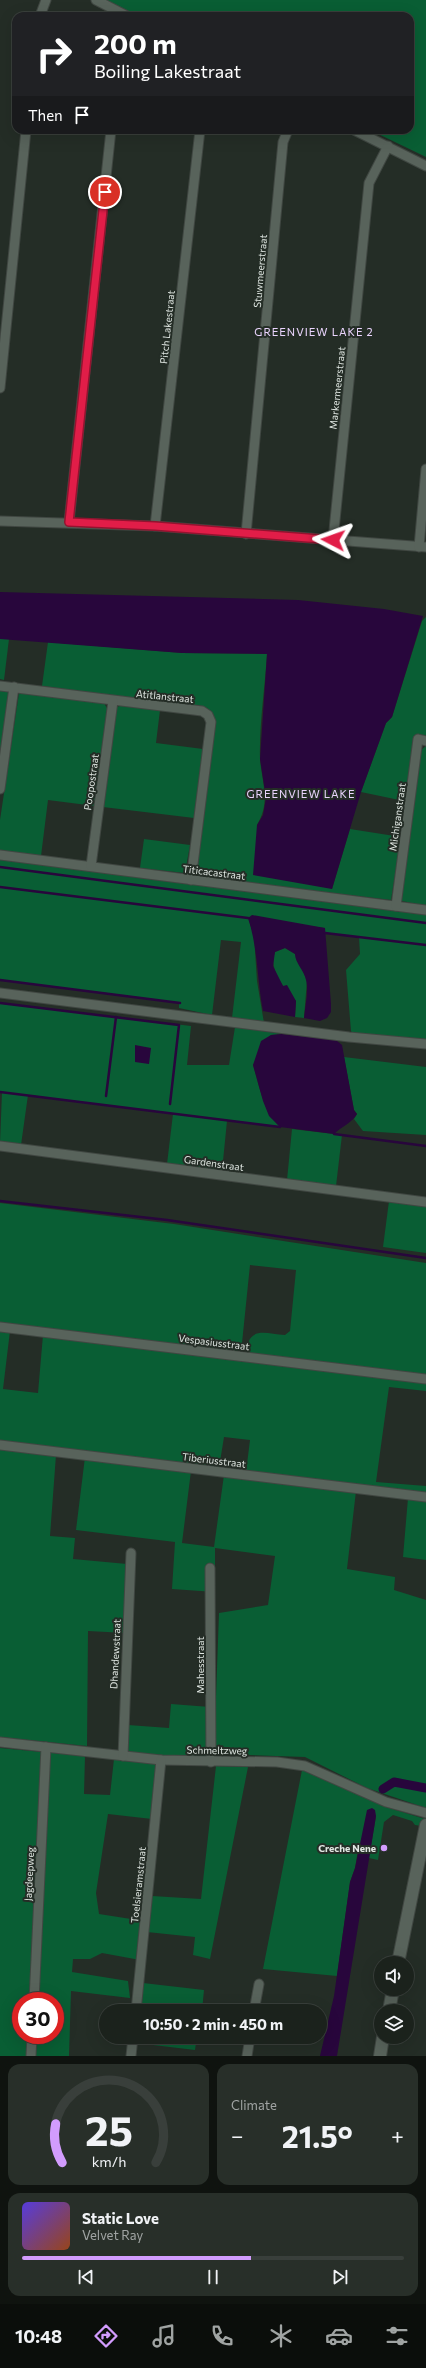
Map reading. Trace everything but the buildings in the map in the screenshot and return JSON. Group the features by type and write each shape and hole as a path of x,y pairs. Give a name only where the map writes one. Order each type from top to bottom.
{"street":[{"path":"42,12 46,0"},
{"path":"96,0 119,12"},
{"path":"0,388 26,134"},
{"path":"69,522 111,134"},
{"name":"Pitch Lakestraat","path":"155,526 200,134"},
{"name":"Stuwmeerstraat","path":"246,534 283,142 286,134"},
{"path":"362,134 426,166"},
{"name":"Markermeerstraat","path":"333,540 369,183 388,146"},
{"path":"0,521 69,522 155,526 422,547 426,469"},
{"name":"Atitlanstraat","path":"0,686 202,711 208,716 211,722 191,880"},
{"path":"0,790 14,687"},
{"name":"Poopostraat","path":"91,866 113,701"},
{"name":"Michiganstraat","path":"396,906 418,740 426,741"},
{"name":"Titicacastraat","path":"0,855 426,910"},
{"path":"0,993 349,1037 426,1044"},
{"name":"Gardenstraat","path":"0,1146 426,1202"},
{"name":"Vespasiusstraat","path":"0,1327 426,1379"},
{"name":"Tiberiusstraat","path":"0,1445 426,1497"},
{"name":"Dhandewstraat","path":"122,1756 131,1553"},
{"name":"Mahesstraat","path":"210,1568 211,1762"},
{"name":"Schmeltzweg","path":"0,1742 161,1760 277,1762 305,1766 386,1802 426,1813"},
{"name":"Jagdeepweg","path":"34,1992 46,1747"},
{"name":"Toelsieramstraat","path":"137,2004 161,1760"},
{"path":"399,1956 426,1825"},
{"path":"255,2004 259,1984"},
{"path":"31,2056 32,2044"},
{"path":"131,2056 132,2044"},
{"path":"247,2056 249,2044"},
{"path":"380,2056 382,2044"}],"green space":[{"path":"99,0 426,0 426,157 378,134 414,134 414,12 124,12"},
{"path":"426,617 426,737 415,735 404,801 361,792 386,723 392,717 422,621"},
{"path":"0,639 9,639 4,680 0,679"},
{"path":"48,642 182,653 267,654 260,746 265,800 264,808 257,825 332,889 350,829 401,837 391,900 200,877 195,871 215,719 207,708 42,686"},
{"path":"0,689 7,691 9,695 0,763"},
{"path":"19,693 104,703 108,710 95,806 48,800 41,856 0,850 0,820"},
{"path":"122,705 160,710 156,743 203,749 194,818 103,807 116,711 117,707"},
{"path":"426,746 426,906 402,901 402,895 420,751"},
{"path":"144,839 190,845 185,873 140,868"},
{"path":"0,859 426,915 426,1043 353,1034 351,1031 346,970 360,954 359,937 325,933 325,928 248,918 254,936 257,981 264,1023 232,1018 241,942 221,940 212,1015 179,1008 179,1003 0,980"},
{"path":"285,948 295,954 307,980 304,1018 295,1017 296,1001 279,979 274,966 273,959 275,952"},
{"path":"0,1003 191,1026 187,1065 229,1065 235,1027 282,1034 271,1035 253,1065 266,1106 280,1127 227,1121 222,1171 167,1164 173,1114 28,1095 21,1145 0,1143 2,1092 0,1092"},
{"path":"344,1057 426,1067 426,1135 363,1131 354,1119 357,1114 354,1110"},
{"path":"292,1129 342,1135 336,1186 287,1180"},
{"path":"389,1201 426,1206 426,1253 383,1247"},
{"path":"0,1203 174,1224 426,1263 426,1376 246,1353 248,1344 254,1335 265,1333 285,1335 290,1331 296,1270 250,1265 241,1353 0,1324"},
{"path":"0,1330 10,1331 3,1389 38,1393 43,1335 426,1382 426,1391 389,1387 376,1482 426,1486 426,1494 246,1472 250,1440 224,1437 219,1468 0,1441"},
{"path":"0,1448 56,1455 50,1536 75,1538 73,1559 127,1564 126,1633 88,1631 87,1746 0,1737"},
{"path":"85,1457 191,1471 182,1543 214,1547 224,1475 356,1491 347,1569 395,1577 394,1590 426,1600 426,1808 367,1788 305,1757 216,1754 214,1752 219,1613 268,1605 275,1556 215,1548 215,1592 172,1589 175,1542 76,1530"},
{"path":"408,1498 426,1500 426,1560 403,1557"},
{"path":"171,1704 210,1707 208,1756 205,1758 130,1753 127,1751 128,1725 169,1728"},
{"path":"0,1748 85,1756 84,1794 110,1795 114,1759 156,1763 157,1766 152,1819 108,1814 96,1893 99,1914 144,1921 140,1960 102,1953 90,1959 73,1959 72,1972 128,1981 130,1998 71,1991 69,2056 0,2056"},
{"path":"216,1766 248,1767 210,1959 193,1955 195,1937 147,1932 152,1896 201,1899"},
{"path":"302,1770 386,1807 425,1819 422,1826 415,1825 412,1821 393,1815 384,1822 378,1860 369,1858 376,1816 358,1850 355,1868 350,1882 337,1976 263,1969"},
{"path":"143,1983 204,1990 203,2004 141,2004"},
{"path":"144,2044 196,2044 195,2050"}],"shaded area":[{"path":"0,592 298,600 384,609 423,616 392,717 386,723 361,792 332,889 253,875 257,825 263,815 266,798 260,759 267,654 182,653 0,639"},
{"path":"252,915 325,928 331,1004 331,1012 327,1018 320,1021 304,1018 307,994 306,980 296,960 295,954 285,948 275,952 273,966 283,986 287,985 296,1001 295,1017 263,1011 256,952 248,918"},
{"path":"282,1034 336,1040 342,1045 354,1110 357,1114 353,1120 334,1134 280,1127 269,1116 263,1101 253,1065 261,1041 271,1035"},
{"path":"135,1045 151,1048 149,1064 135,1062"},
{"path":"372,1808 375,1810 376,1816 337,2056 320,2056 323,2044 327,2044 327,2026 334,1996 350,1882 355,1868 367,1810"}],"waterway":[{"path":"0,867 426,923"},
{"path":"0,887 248,918"},
{"path":"325,933 426,945"},
{"path":"0,980 180,1003"},
{"path":"0,1003 179,1025 170,1104"},
{"path":"106,1096 116,1017"},
{"path":"0,1092 280,1127"},
{"path":"334,1134 426,1146"},
{"path":"0,1201 167,1220 426,1258"},
{"path":"383,1789 394,1782 426,1788"}],"place":[{"name":"Creche Nene","path":"384,1848"}],"district":[{"name":"GREENVIEW LAKE 2","path":"314,331"},
{"name":"GREENVIEW LAKE","path":"301,793"}],"route":[{"path":"105,192 69,522 155,526 333,540"}]}
